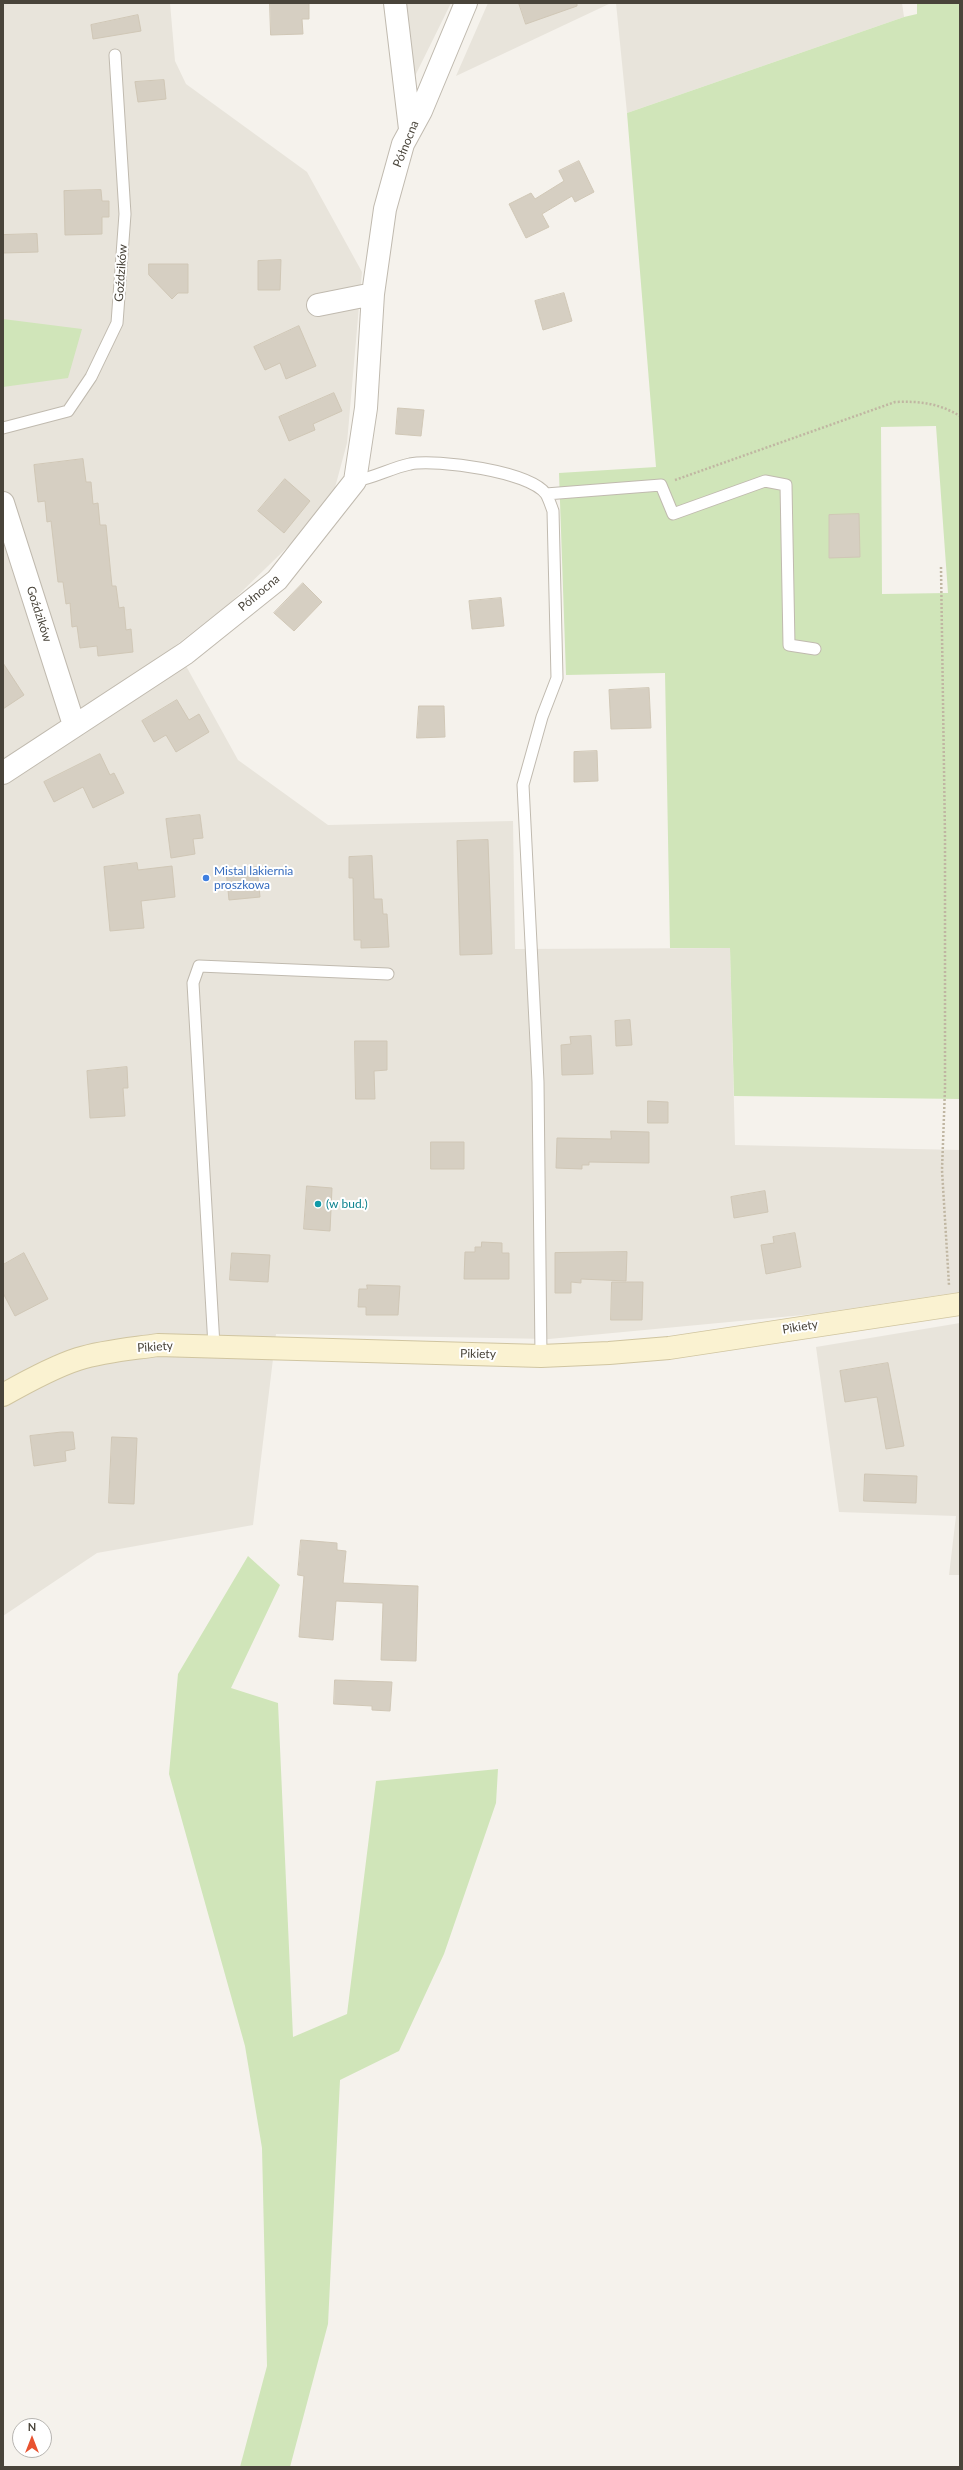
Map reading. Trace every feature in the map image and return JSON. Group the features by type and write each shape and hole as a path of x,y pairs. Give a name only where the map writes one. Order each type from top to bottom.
{"street":[{"path":"395,3 410,130"},
{"name":"Północna","path":"3,773 74,725 186,653 276,580 355,481 366,408 373,294 385,209 397,162 466,3"},
{"path":"318,306 373,294"},
{"name":"Goździków","path":"3,503 74,725"},
{"name":"Pikiety","path":"3,1395 23,1383 78,1359 116,1350 158,1345 541,1356 669,1348 955,1305"}],"lane":[{"name":"Goździków","path":"3,428 68,411 91,377 117,322 125,214 115,55"},
{"path":"355,481 370,479 409,464 442,463 493,471 528,480 546,494 553,511 557,678 542,717 524,785 538,1082 541,1356"},
{"path":"546,494 661,485 673,514 765,482 786,485 789,645 815,649"},
{"path":"214,1346 193,983 199,966 388,974"}],"path":[{"path":"661,485 895,402 923,401 947,409 960,416"},
{"path":"941,567 945,836 945,1088 942,1170 955,1305"}],"shaded area":[{"path":"3,3 170,3 175,61 186,84 307,172 362,272 347,443 333,495 304,531 231,602 175,646 238,760 328,825 513,821 515,949 730,948 735,1145 960,1150 960,1292 814,1314 549,1339 276,1334 253,1525 97,1553 3,1616"},
{"path":"402,3 451,3 414,78"},
{"path":"488,3 611,3 456,76"},
{"path":"616,3 902,3 904,17 627,113"},
{"path":"960,1323 960,1575 949,1575 956,1516 839,1512 816,1347"}],"green space":[{"path":"917,3 960,3 960,1099 734,1096 730,948 670,948 665,673 566,675 559,473 656,467 627,113 904,17 917,14","holes":["936,426 948,593 882,594 881,427"]},
{"path":"3,319 82,329 68,378 3,387"},
{"path":"248,1556 280,1585 231,1688 278,1703 293,2037 347,2014 376,1781 498,1769 496,1803 444,1954 399,2051 340,2080 328,2324 290,2467 240,2467 267,2366 262,2148 245,2046 169,1774 178,1674"}],"building":[{"path":"270,3 309,3 309,19 302,19 303,34 271,35"},
{"path":"519,3 577,3 577,6 526,24"},
{"path":"138,15 141,31 93,39 91,25"},
{"path":"164,80 166,99 138,102 135,82"},
{"path":"579,161 594,192 575,202 572,196 542,214 549,227 526,238 509,204 531,193 535,199 564,181 559,171"},
{"path":"101,190 102,201 109,201 109,217 102,217 102,234 65,235 64,191"},
{"path":"37,234 38,252 3,253 3,235"},
{"path":"281,260 280,290 258,290 258,261"},
{"path":"149,264 188,264 188,293 178,293 172,299 149,275"},
{"path":"564,293 572,321 543,330 535,301"},
{"path":"299,326 316,366 286,379 280,363 265,370 254,347"},
{"path":"334,393 342,411 313,424 315,430 289,441 279,417"},
{"path":"398,408 424,410 421,436 396,434"},
{"path":"83,459 86,482 91,482 93,504 98,503 100,525 106,525 112,586 116,586 119,608 124,607 126,630 131,629 133,652 98,656 97,646 80,648 77,626 72,627 70,603 66,604 63,582 58,582 51,521 47,522 45,501 38,502 34,465"},
{"path":"285,479 310,501 284,533 258,511"},
{"path":"859,514 860,557 829,558 829,515"},
{"path":"303,583 322,602 294,631 274,613"},
{"path":"501,598 504,626 472,629 469,601"},
{"path":"3,663 24,695 3,709"},
{"path":"649,688 651,728 611,729 609,690"},
{"path":"177,700 189,720 199,714 209,732 176,752 166,735 154,742 142,721"},
{"path":"419,706 444,706 445,737 417,738"},
{"path":"597,751 598,781 574,782 574,752"},
{"path":"100,754 110,775 114,773 124,793 93,808 83,787 54,802 44,782"},
{"path":"200,815 203,838 193,839 195,854 171,858 166,819"},
{"path":"488,840 492,954 460,955 457,841"},
{"path":"372,856 374,899 382,899 383,914 387,914 389,947 361,948 361,940 354,940 353,878 349,878 349,857"},
{"path":"137,863 138,870 172,866 175,897 141,901 144,928 110,931 104,867"},
{"path":"257,867 260,897 229,900 226,870"},
{"path":"630,1020 632,1045 616,1046 615,1021"},
{"path":"591,1036 593,1074 562,1075 561,1045 571,1044 570,1037"},
{"path":"355,1041 387,1041 387,1070 374,1071 375,1099 356,1099"},
{"path":"127,1067 128,1088 123,1088 125,1116 90,1118 87,1071"},
{"path":"648,1101 668,1102 668,1123 648,1123"},
{"path":"611,1131 649,1132 649,1163 589,1162 589,1165 582,1165 582,1169 556,1168 557,1138 611,1139"},
{"path":"431,1142 464,1142 464,1169 431,1169"},
{"name":"(w bud.)","path":"307,1186 332,1188 330,1231 304,1229"},
{"path":"765,1191 768,1212 734,1218 731,1197"},
{"path":"795,1233 801,1267 766,1274 761,1245 774,1243 773,1237"},
{"path":"482,1242 502,1243 502,1253 509,1253 509,1279 464,1279 465,1252 475,1252 475,1247 481,1247"},
{"path":"627,1252 626,1281 581,1279 581,1283 571,1282 571,1293 555,1293 555,1253"},
{"path":"24,1253 48,1299 15,1316 3,1293 3,1265"},
{"path":"232,1253 270,1255 268,1282 230,1280"},
{"path":"612,1282 643,1282 642,1320 611,1320"},
{"path":"367,1285 400,1286 398,1315 366,1315 366,1307 358,1307 359,1289 367,1289"},
{"path":"888,1363 904,1446 886,1449 877,1397 845,1402 840,1371"},
{"path":"73,1432 75,1449 65,1451 66,1461 34,1466 30,1436"},
{"path":"112,1437 137,1438 134,1504 109,1503"},
{"path":"865,1474 917,1476 916,1503 864,1501"},
{"path":"301,1540 337,1543 337,1550 346,1551 343,1583 418,1586 416,1661 381,1660 383,1603 336,1601 333,1640 299,1637 304,1576 298,1575"},
{"path":"335,1680 392,1682 390,1711 372,1710 372,1706 334,1704"}],"place":[{"name":"Mistal lakiernia proszkowa","path":"206,878"},
{"name":"(w bud.)","path":"318,1204"}]}
